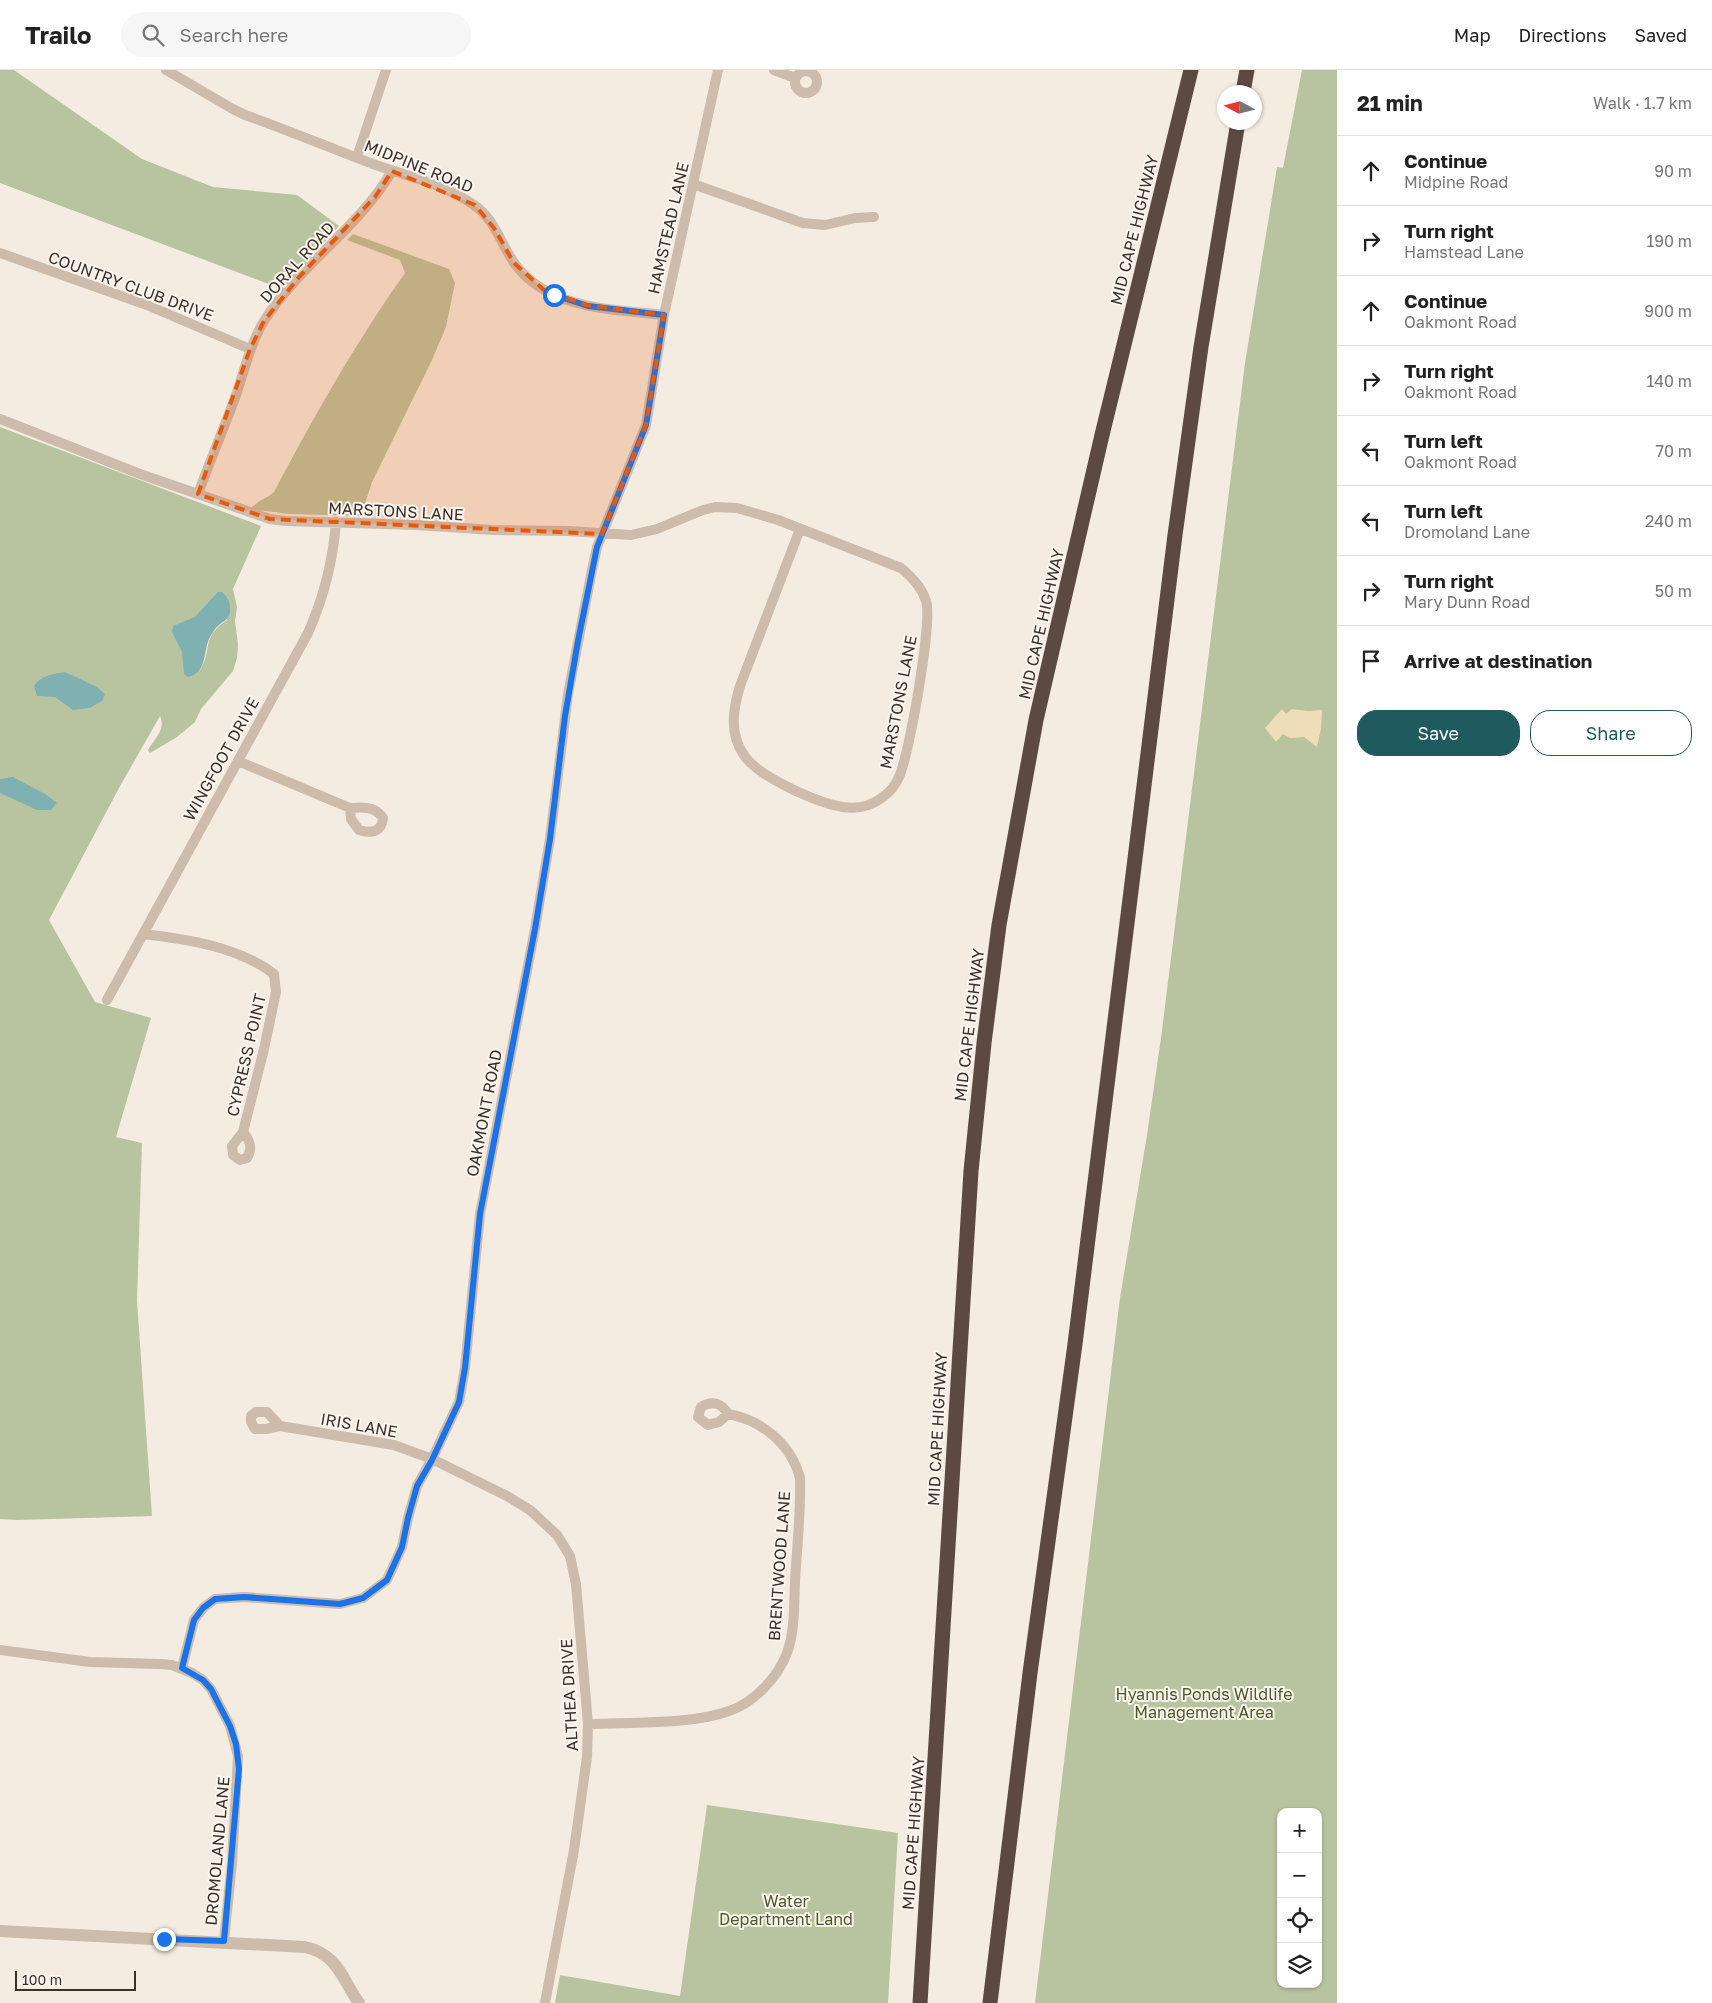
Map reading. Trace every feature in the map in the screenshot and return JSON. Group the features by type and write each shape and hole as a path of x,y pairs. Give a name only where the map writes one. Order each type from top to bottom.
{"highway":[{"name":"MID CAPE HIGHWAY","path":"920,2003 971,1171 984,1043 998,934 1019,810 1049,664 1191,70"},
{"path":"1245,85 1248,70"},
{"path":"990,2003 1178,508 1207,308 1237,130"}],"street":[{"name":"MIDPINE ROAD","path":"166,70 230,108 443,188 475,205 486,215 514,263 532,282 544,290 572,302 588,306 664,315"},
{"path":"357,157 386,70"},
{"name":"HAMSTEAD LANE","path":"602,534 646,425 664,315 718,70"},
{"path":"774,70 795,78"},
{"name":"DORAL ROAD","path":"198,494 236,393 250,349 264,321 283,296 375,197 392,170"},
{"path":"694,184 803,223 825,225 855,218 874,217"},
{"name":"COUNTRY CLUB DRIVE","path":"0,253 147,306 250,349"},
{"name":"MARSTONS LANE","path":"0,419 92,456 270,519 631,535 644,533 690,514 715,507 737,508 751,511 800,529 901,568 911,576 927,602 925,646 904,764 899,779 890,791 868,806 858,808 842,807 801,792 768,777 747,759 735,736 733,712 740,686 800,529"},
{"name":"WINGFOOT DRIVE","path":"107,1000 308,633 316,615 332,560 336,522"},
{"name":"OAKMONT ROAD","path":"182,1668 194,1620 203,1608 215,1599 244,1597 340,1604 363,1598 377,1590 387,1580 395,1567 402,1547 417,1486 432,1460 455,1411 463,1385 480,1214 524,991 553,821 568,694 592,570 602,534"},
{"path":"238,761 350,808"},
{"name":"CYPRESS POINT","path":"143,934 208,946 234,953 261,964 274,974 276,992 270,1023 243,1132"},
{"name":"BRENTWOOD LANE","path":"588,1724 678,1720 728,1712 749,1700 776,1675 782,1665 787,1651 794,1609 800,1478 792,1458 776,1437 760,1425 740,1416 728,1414"},
{"name":"IRIS LANE","path":"280,1426 394,1445 432,1460"},
{"name":"ALTHEA DRIVE","path":"432,1460 520,1503 550,1527 570,1556 576,1584 588,1724 587,1757 574,1850 545,2003"},
{"name":"DROMOLAND LANE","path":"0,1650 54,1659 100,1663 160,1664 182,1668 203,1680 211,1689 230,1726 238,1753 224,1941"},
{"path":"0,1931 296,1946 321,1952 336,1965 359,2003"}],"highlighted area":[{"path":"392,171 475,205 494,228 514,263 544,290 587,305 664,315 646,425 602,534 270,519 198,494 250,349 264,321 299,277 375,197"}],"green space":[{"path":"0,70 14,70 142,159 213,187 297,195 339,226 282,289 0,183"},
{"name":"Hyannis Ponds Wildlife Management Area","path":"1302,70 1337,70 1337,2003 1035,2003 1120,1298 1161,1038 1245,363 1277,167 1283,168"},
{"path":"353,234 449,269 455,283 446,327 432,360 372,482 361,516 289,514 250,509 274,492 336,380 369,326 405,273 400,260 347,240"},
{"path":"0,427 261,526 233,589 237,607 235,621 238,644 237,658 233,671 201,709 195,722 177,737 150,753 148,750 161,730 160,716 119,788 49,920 95,1002 151,1018 116,1137 142,1143 137,1301 152,1516 0,1519","holes":["230,606 227,620 219,626 210,638 204,663 200,670 185,674"]},
{"name":"Water Department Land","path":"707,1805 898,1833 888,2003 555,2003 560,1975 680,1996"}],"sand":[{"path":"1282,709 1286,714 1292,709 1322,710 1321,729 1317,747 1304,737 1290,738 1283,734 1276,742 1265,728"}],"water":[{"path":"218,592 222,592 227,598 230,606 229,615 215,629 211,636 201,667 194,675 188,677 184,674 182,652 172,632 173,626 195,617"},
{"path":"65,672 97,687 105,694 102,701 90,708 73,710 55,697 37,696 34,686 40,679"},
{"path":"13,777 45,794 57,803 51,810 37,810 0,793 0,779"}],"route":[{"path":"164,1939 224,1941 232,1863 239,1769 238,1753 230,1726 211,1689 203,1680 182,1668 194,1620 208,1603 215,1599 244,1597 340,1604 363,1598 377,1590 387,1580 395,1567 402,1547 417,1486 432,1460 459,1402 465,1368 480,1214 535,929 550,839 568,694 597,547 646,425 664,315 588,306 554,295"}]}
